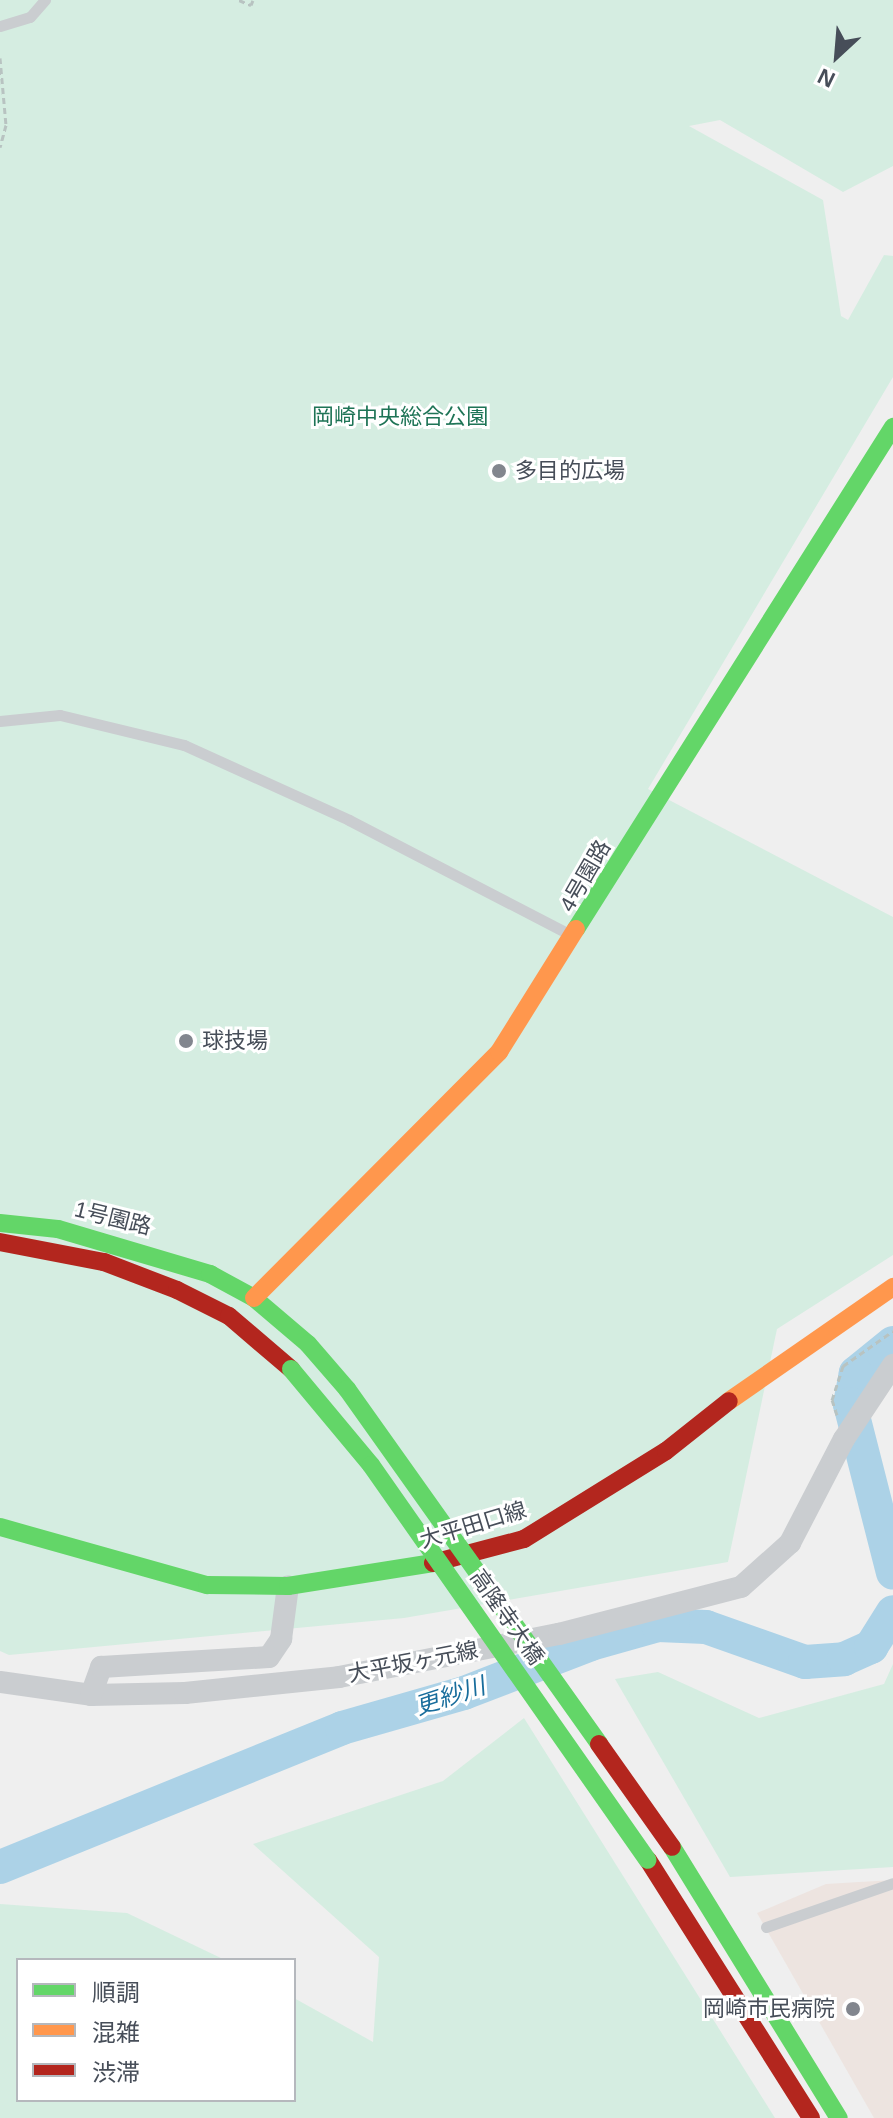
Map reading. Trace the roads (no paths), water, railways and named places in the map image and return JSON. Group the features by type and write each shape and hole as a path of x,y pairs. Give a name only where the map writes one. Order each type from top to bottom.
{"street":[{"name":"4号園路","path":"254,1298 499,1052 576,938 893,427"},
{"name":"1号園路","path":"0,1223 58,1229 210,1274 254,1298 308,1344"},
{"name":"高隆寺大橋","path":"0,1242 104,1262 177,1290 229,1316 291,1369 371,1465 648,1860 811,2118"},
{"name":"大平田口線","path":"0,1527 207,1585 288,1586 402,1571 524,1539 666,1451 794,1351 893,1287"},
{"name":"高隆寺大橋","path":"308,1344 347,1389 672,1847 839,2118"},
{"name":"大平坂ヶ元線","path":"0,1682 91,1695 185,1693 339,1677 559,1634 741,1587 790,1543 844,1439 893,1365"},
{"path":"91,1695 101,1667 269,1657 281,1639 288,1586"}],"lane":[{"path":"0,26 30,17 45,0"},
{"path":"0,721 60,715 184,745 349,820 576,938"},
{"path":"766,1927 893,1883"}],"waterway":[{"name":"更紗川","path":"893,1343 856,1373 850,1404 893,1573"},
{"name":"更紗川","path":"0,1867 342,1728 464,1693 591,1644 658,1625 706,1627 805,1662 844,1659 871,1647 893,1612"}],"place":[{"name":"多目的広場","path":"499,471"},
{"name":"球技場","path":"186,1041"},
{"name":"岡崎市民病院","path":"853,2009"}],"park label":[{"name":"岡崎中央総合公園","path":"400,417"}]}
